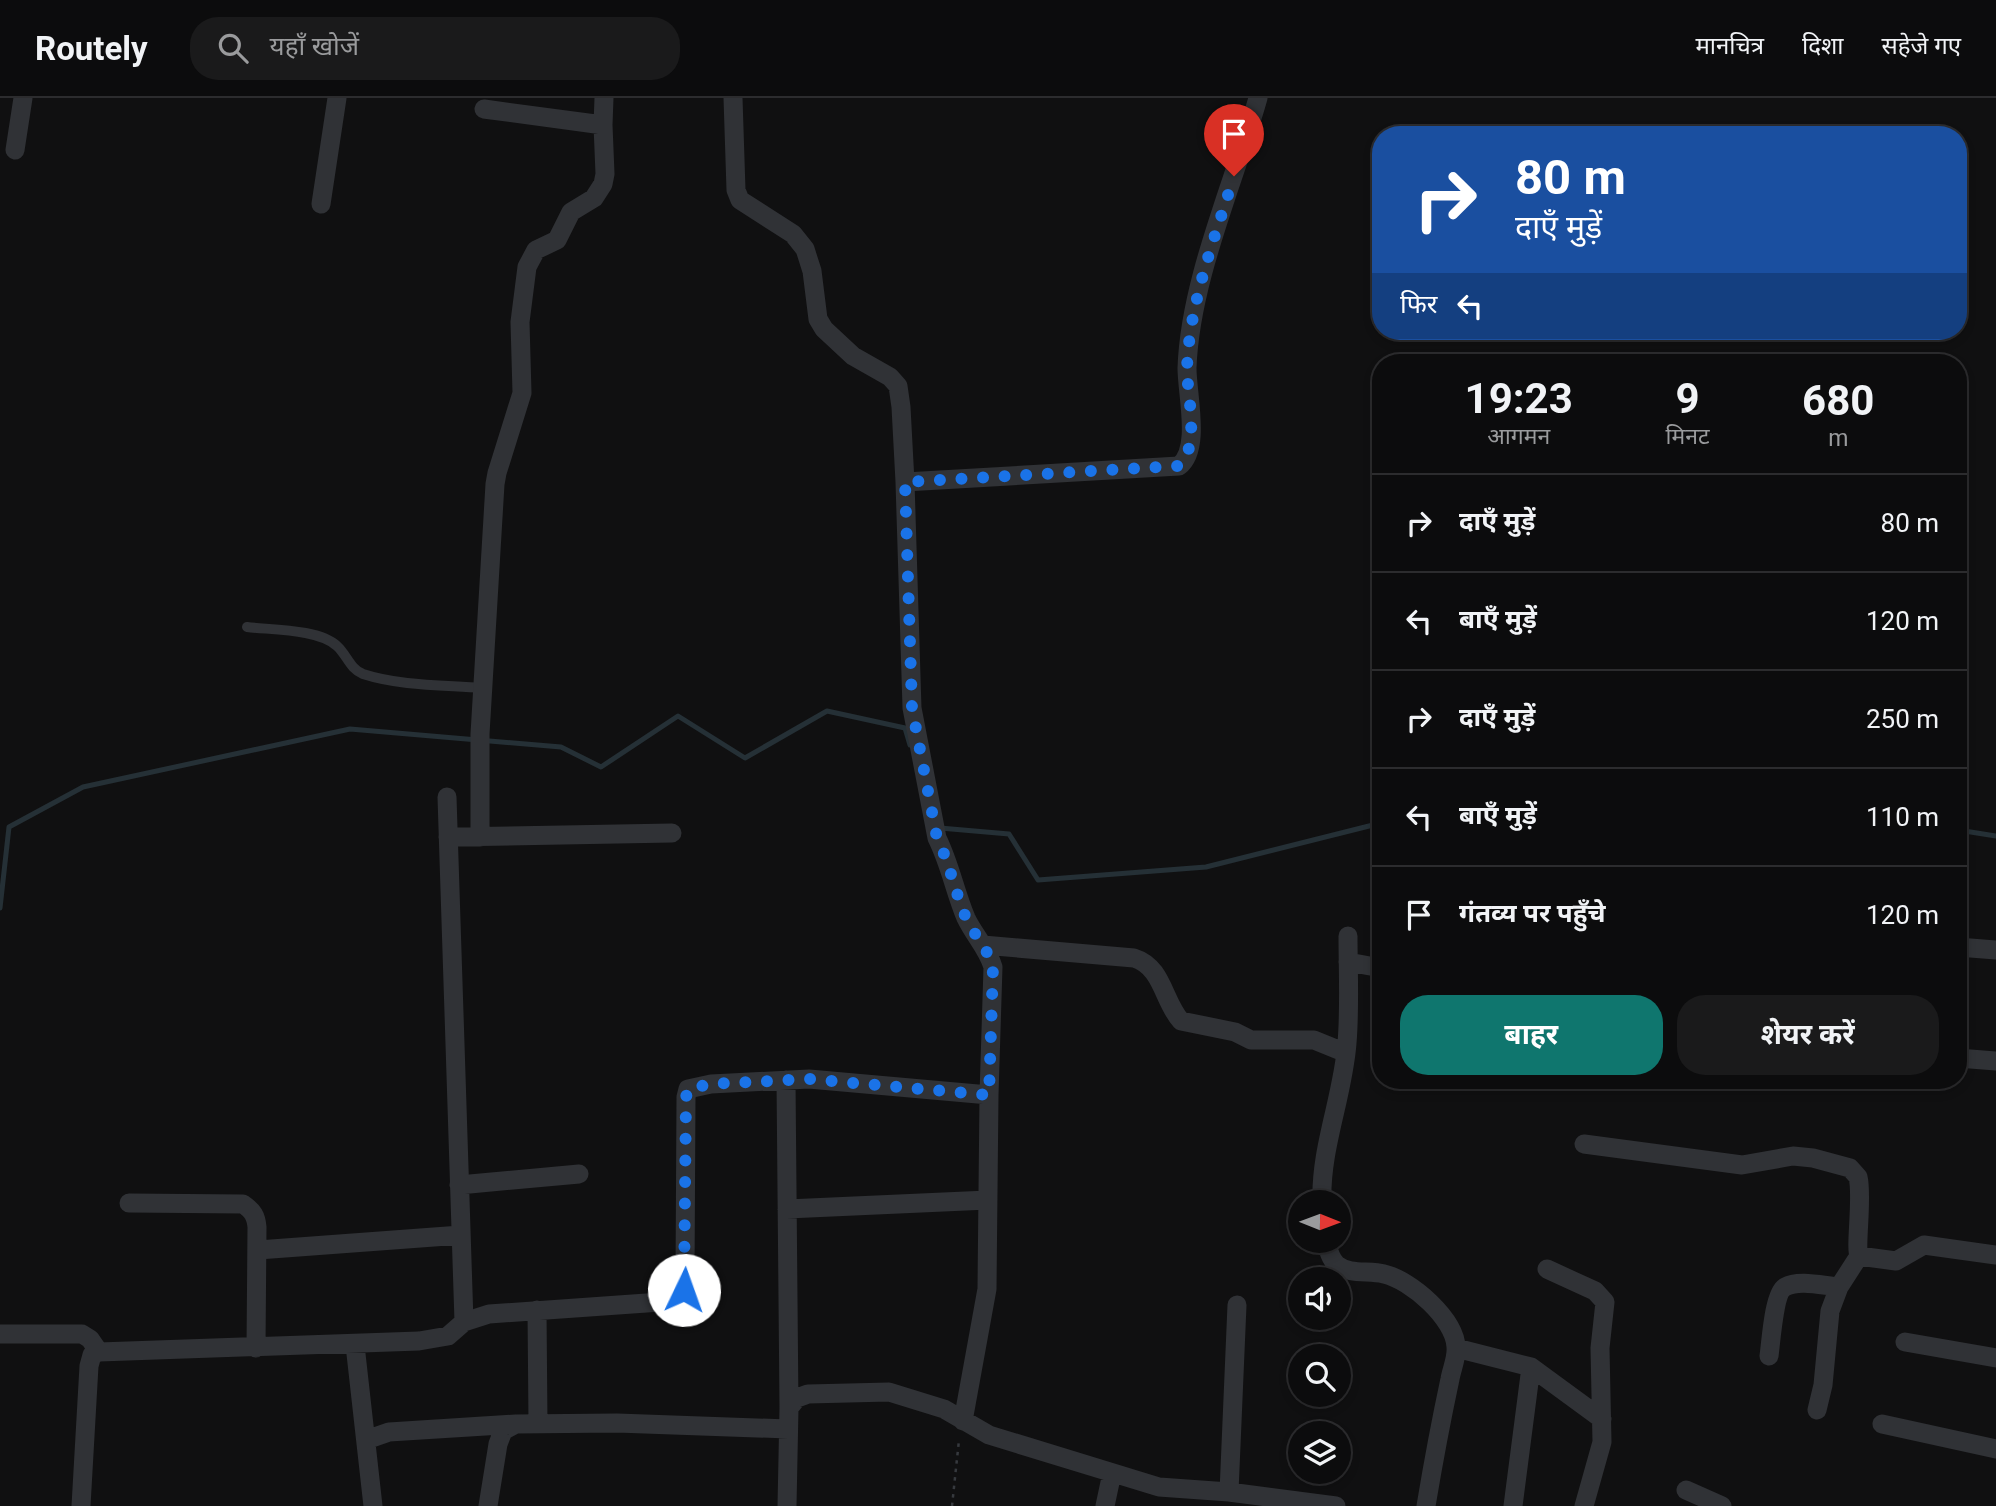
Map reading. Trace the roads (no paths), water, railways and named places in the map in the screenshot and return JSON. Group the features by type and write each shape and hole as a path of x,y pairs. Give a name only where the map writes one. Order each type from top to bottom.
{"street":[{"path":"15,150 23,98"},
{"path":"321,204 337,98"},
{"path":"480,836 479,756 495,484 522,393 520,322 527,267 536,250 557,240 571,212 599,193 605,174 604,98"},
{"path":"733,98 736,190 740,200 793,234 805,249 812,271 818,319 824,329 853,356 890,377 898,386 905,482 912,708 935,829 965,915 993,967 987,1289 963,1421"},
{"path":"905,482 1178,466 1186,461 1191,439 1187,369 1195,310 1210,252 1258,98"},
{"path":"484,109 603,125"},
{"path":"447,797 464,1322"},
{"path":"448,837 672,832"},
{"path":"1321,1190 1346,1053 1348,936"},
{"path":"983,945 1134,958 1146,962 1153,970 1181,1021 1235,1032 1251,1040 1314,1040 1346,1053"},
{"path":"1967,948 1996,950"},
{"path":"1348,962 1372,966"},
{"path":"1967,1058 1996,1060"},
{"path":"81,1506 89,1366 92,1355 99,1352 355,1345 436,1339 448,1336 464,1322 489,1314 675,1301 680,1298 685,1277 688,1089 711,1084 809,1079 989,1095"},
{"path":"786,1080 789,1408 787,1506"},
{"path":"1584,1144 1742,1165 1793,1156 1837,1163 1850,1168 1858,1177 1860,1185 1859,1256"},
{"path":"459,1185 579,1174"},
{"path":"787,1209 988,1200"},
{"path":"129,1203 243,1204 251,1209 256,1216 258,1250 256,1348"},
{"path":"258,1250 461,1236"},
{"path":"1859,1256 1896,1261 1924,1245 1996,1255"},
{"path":"1330,1253 1337,1265 1346,1270 1392,1277 1426,1300 1452,1329 1457,1348 1426,1506"},
{"path":"1817,1410 1823,1385 1830,1311 1839,1287 1859,1256"},
{"path":"1547,1269 1595,1291 1605,1302 1599,1362 1602,1442 1584,1506"},
{"path":"1769,1356 1781,1290 1801,1284 1839,1287"},
{"path":"1228,1493 1237,1305"},
{"path":"537,1311 538,1424"},
{"path":"0,1334 82,1334 90,1339 99,1352"},
{"path":"1905,1342 1996,1358"},
{"path":"355,1345 373,1506"},
{"path":"1457,1348 1531,1367 1602,1419"},
{"path":"1513,1506 1531,1367"},
{"path":"789,1408 797,1398 808,1394 889,1392 930,1402 989,1436 1159,1487 1336,1506"},
{"path":"366,1440 388,1432 516,1424 617,1423 788,1429"},
{"path":"488,1506 498,1444 503,1431 516,1424"},
{"path":"1882,1424 1996,1449"},
{"path":"1105,1506 1112,1473"},
{"path":"1686,1490 1722,1506"}],"lane":[{"path":"247,627 319,636 337,646 353,668 366,674 407,682 482,688"}],"waterway":[{"path":"0,908 9,827 83,787 350,729 561,747 601,767 678,716 745,758 827,711 905,728 910,745"},
{"path":"940,828 1009,834 1038,880 1206,867 1372,825"},
{"path":"1967,831 1996,836"}]}
